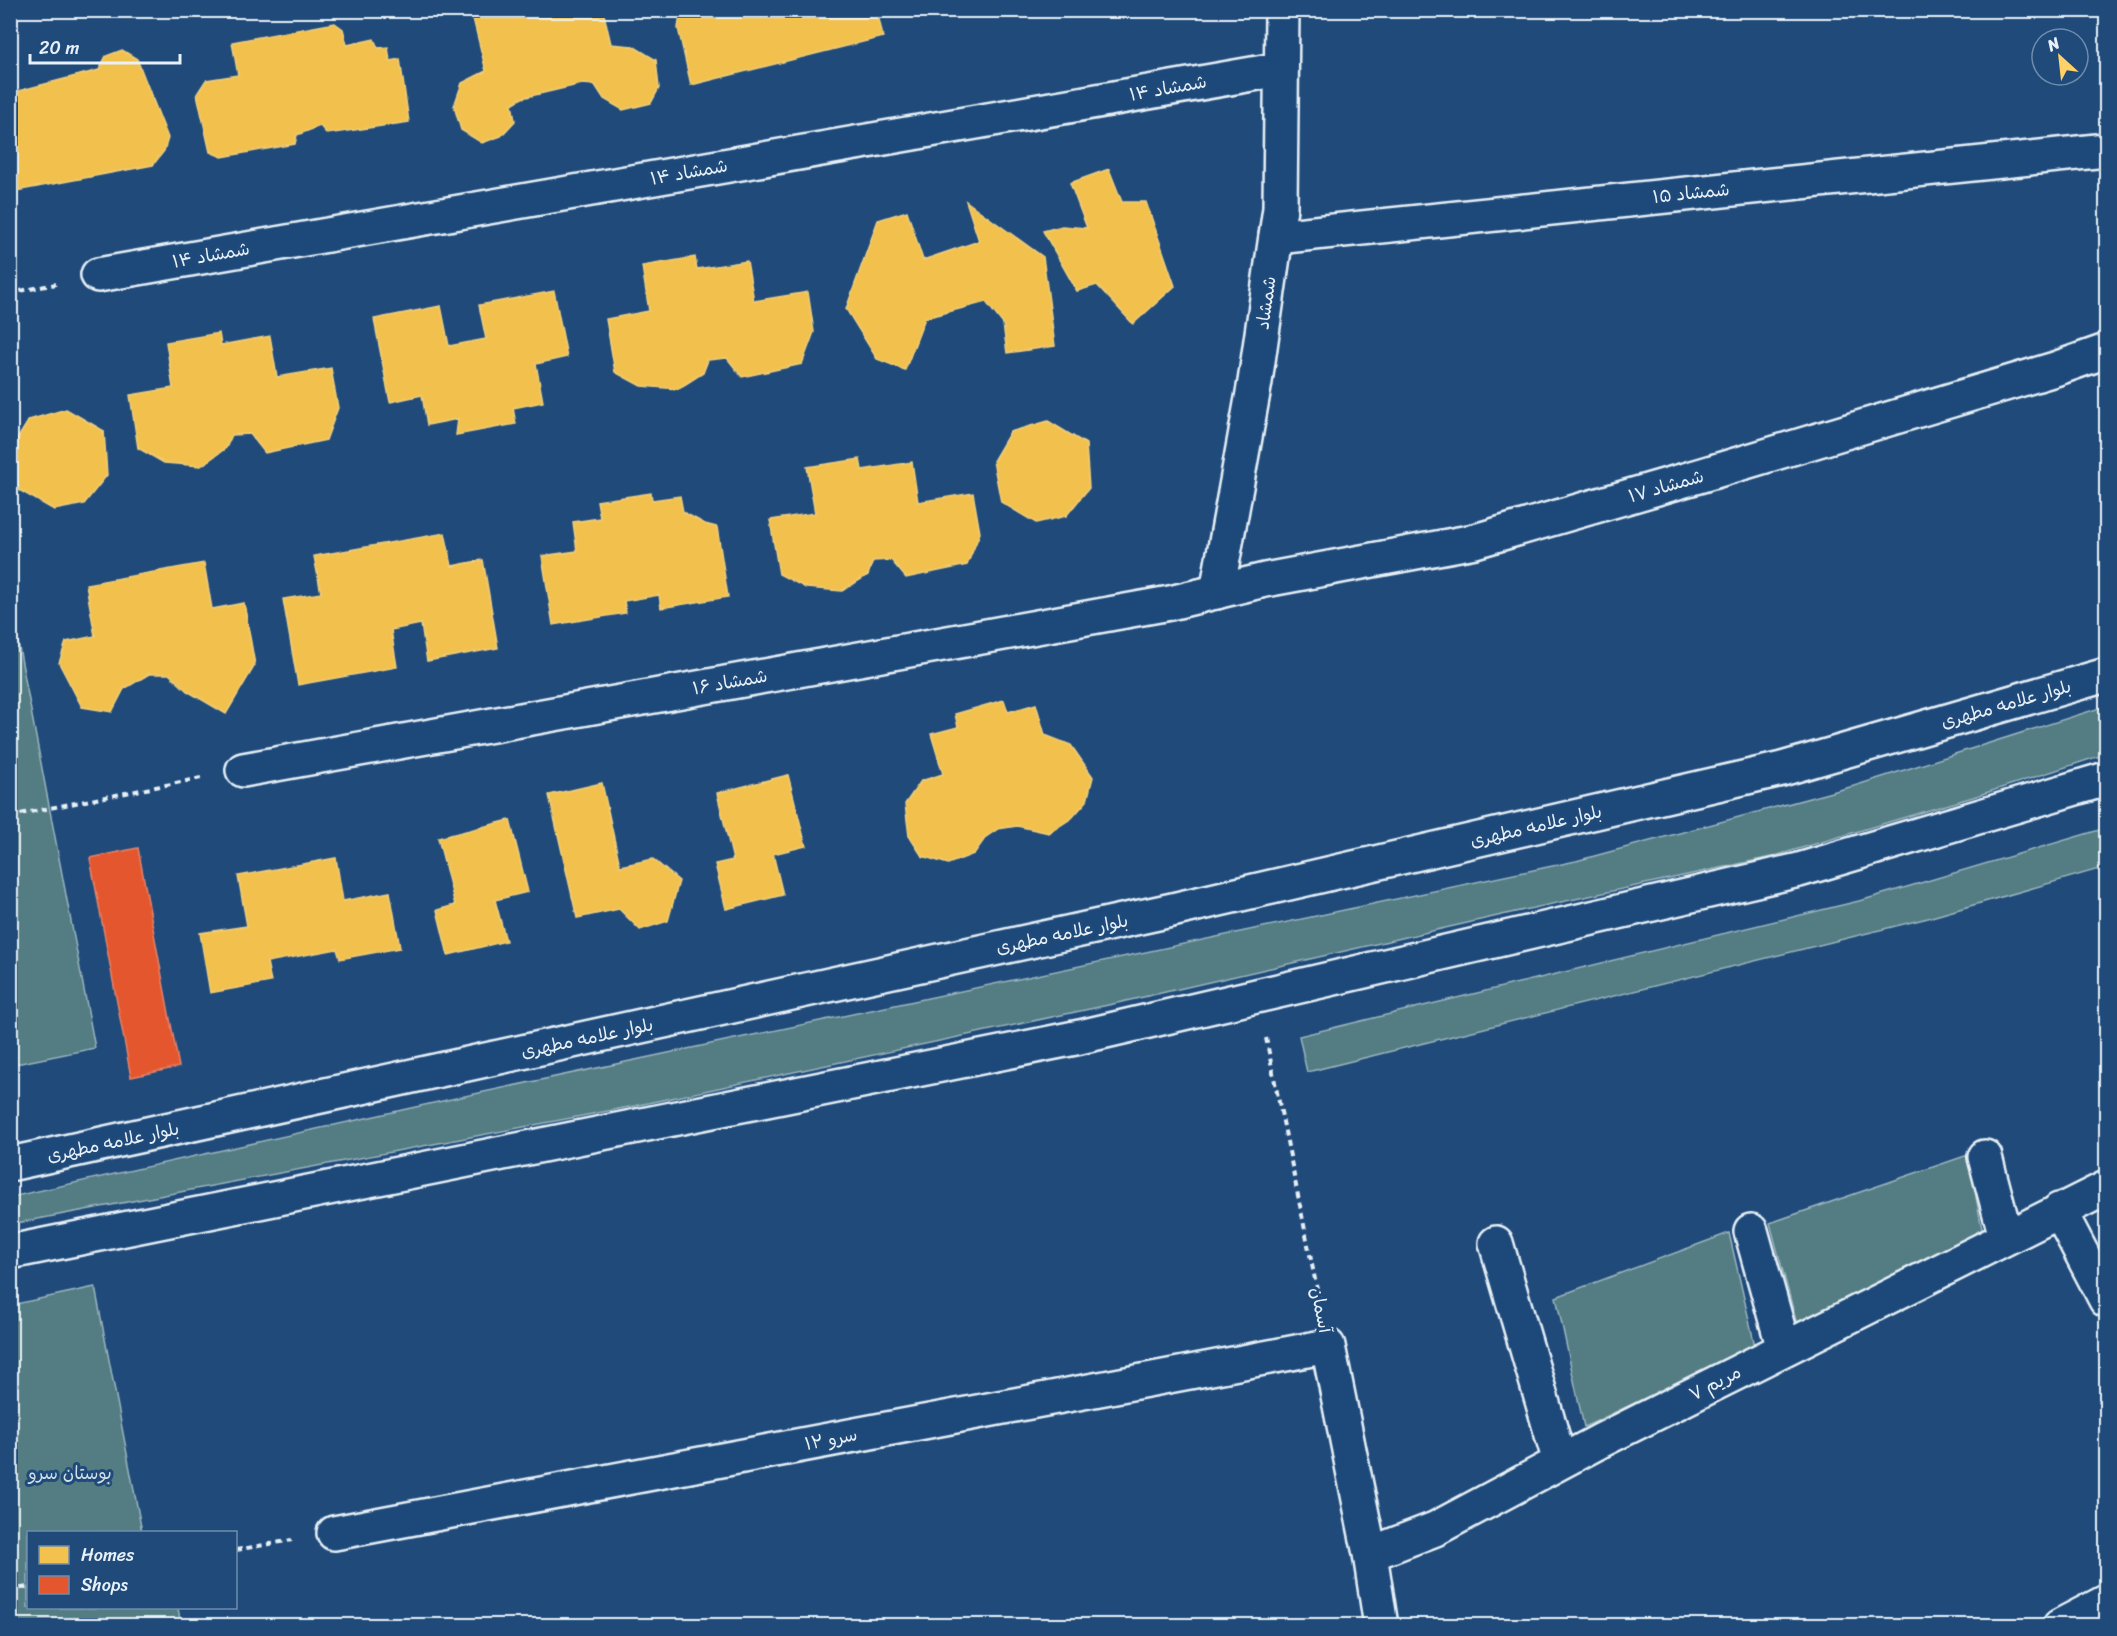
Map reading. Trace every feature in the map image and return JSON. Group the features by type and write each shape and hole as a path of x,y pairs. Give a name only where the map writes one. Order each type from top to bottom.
{"street":[{"name":"شمشاد","path":"1217,592 1255,382 1280,208 1282,10"},
{"name":"شمشاد ۱۴","path":"98,275 1281,69"},
{"name":"شمشاد ۱۵","path":"1276,237 2106,150"},
{"name":"شمشاد ۱۷","path":"1217,592 1265,580 1475,541 1737,465 2055,369 2106,351"},
{"name":"شمشاد ۱۶","path":"243,770 1170,603 1217,592"},
{"name":"بلوار علامه مطهری","path":"10,1164 1172,910 1759,774 2106,675"},
{"path":"10,1252 1080,1037 1799,870 2106,779"},
{"path":"1985,1157 2006,1237"},
{"name":"مریم ۷","path":"1370,1554 1435,1529 1560,1462 2106,1188"},
{"path":"2059,1210 2106,1300"},
{"path":"1751,1231 1785,1349"},
{"path":"1496,1243 1560,1462"},
{"name":"سرو ۱۲","path":"334,1533 1328,1346"},
{"name":"آسمان","path":"1328,1346 1370,1554 1381,1626"},
{"path":"2060,1626 2106,1602"}],"path":[{"path":"10,816 243,770"},
{"name":"آسمان","path":"1258,996 1328,1346"},
{"path":"237,1550 334,1533"},
{"path":"10,1590 27,1587"}],"green space":[{"path":"10,600 95,1048 11,1065 10,1065"},
{"path":"2106,706 2106,754 1973,797 1771,857 1515,912 1113,1004 629,1107 11,1224 11,1197 465,1096 1576,861 1854,786"},
{"path":"2106,828 2106,867 1928,918 1307,1072 1299,1036 1863,900"},
{"path":"1968,1155 1983,1234 1797,1324 1770,1223"},
{"path":"1729,1233 1755,1346 1584,1427 1556,1297"},
{"name":"بوستان سرو","path":"95,1287 142,1531 27,1531 27,1609 178,1609 181,1625 11,1625 11,1616 19,1614 10,1583 11,1305"}],"building: Homes":[{"path":"471,10 603,10 611,44 633,46 656,60 659,88 651,103 623,110 604,99 595,85 582,84 522,98 512,104 515,121 501,136 482,143 461,130 454,106 462,83 486,71"},
{"path":"681,10 877,10 883,37 691,85 678,28"},
{"path":"335,23 343,29 347,45 374,39 378,48 388,47 390,61 400,59 409,122 327,134 320,126 297,135 295,144 222,157 210,152 197,94 206,80 238,75 232,42"},
{"path":"122,50 137,59 168,138 164,151 153,165 10,192 10,93 99,70 106,56"},
{"path":"1109,169 1122,202 1146,202 1175,286 1133,324 1097,285 1077,291 1043,231 1062,226 1087,228 1070,183"},
{"path":"966,201 1043,257 1055,346 1007,353 1003,324 986,302 925,318 905,370 877,359 846,309 878,220 907,211 923,260 979,241"},
{"path":"695,257 697,269 747,261 754,301 808,292 814,332 802,364 742,377 727,358 708,360 703,373 678,389 641,386 615,372 606,319 649,311 642,266"},
{"path":"554,291 567,357 536,364 543,402 513,408 516,424 456,435 458,419 427,425 422,395 390,402 374,319 441,306 449,346 486,339 479,305"},
{"path":"219,333 221,345 270,336 277,377 331,368 338,408 326,440 265,453 250,434 232,435 226,448 201,466 164,463 138,448 130,395 173,388 166,342"},
{"path":"66,409 104,431 107,475 84,504 54,510 19,490 11,449 29,420"},
{"path":"1048,421 1086,444 1089,488 1066,516 1036,523 1001,502 993,461 1010,432"},
{"path":"860,459 862,470 912,462 918,502 973,493 980,533 967,565 906,578 891,560 873,561 868,575 842,591 806,588 779,574 770,520 815,513 807,467"},
{"path":"651,493 652,500 680,496 683,512 705,524 717,527 728,597 661,608 659,595 624,601 626,613 553,625 542,556 577,551 573,522 600,518 597,501"},
{"path":"445,533 452,566 483,560 498,648 427,661 421,624 391,630 397,667 298,685 283,599 321,593 314,556"},
{"path":"204,563 212,609 244,603 255,665 226,714 187,691 169,674 149,674 124,689 112,712 82,707 59,663 66,642 95,636 86,584"},
{"path":"1004,700 1008,712 1036,704 1045,735 1071,745 1093,777 1087,801 1072,818 1049,833 1017,826 998,829 986,837 974,854 948,864 922,856 909,836 905,804 921,781 943,774 931,734 958,727 955,714"},
{"path":"788,775 806,846 773,854 783,895 726,909 715,864 733,860 717,793"},
{"path":"602,783 620,866 653,859 679,881 668,921 640,930 619,909 577,918 549,795"},
{"path":"510,820 528,892 495,900 506,941 448,955 437,910 455,905 438,838"},
{"path":"336,858 343,901 390,892 400,948 340,959 337,949 267,962 271,982 210,993 200,933 247,926 238,876"}],"building: Shops":[{"path":"138,848 179,1067 131,1077 90,858"}]}
